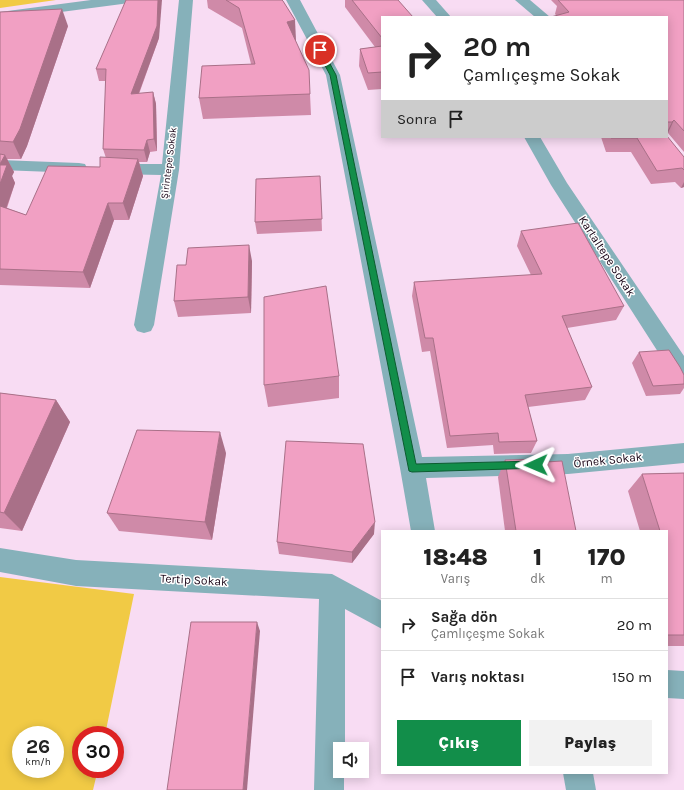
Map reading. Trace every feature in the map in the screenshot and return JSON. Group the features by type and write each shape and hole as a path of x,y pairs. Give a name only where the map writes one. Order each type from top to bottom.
{"street":[{"path":"0,16 122,0"},
{"name":"Şirintepe Sokak","path":"144,325 170,170 186,0"},
{"path":"293,0 333,75 412,468 423,530"},
{"path":"429,0 443,16"},
{"path":"522,0 542,16"},
{"name":"Kartaltepe Sokak","path":"533,138 560,185 684,374"},
{"path":"0,166 170,170"},
{"name":"Örnek Sokak","path":"412,468 568,464 684,453"},
{"name":"Tertip Sokak","path":"0,560 76,573 332,588 381,615"},
{"path":"329,790 332,588"},
{"path":"668,684 684,685"},
{"path":"578,774 581,790"}],"shaded area":[{"path":"0,0 56,0 0,8"},
{"path":"0,577 134,594 107,726 72,726 72,778 96,778 93,790 0,790"}],"building":[{"path":"126,0 158,0 157,26 131,94 153,92 154,139 147,140 144,150 103,149 106,69 96,69"},
{"path":"226,0 283,1 295,20 287,22 309,70 310,94 199,98 202,66 255,64 239,8"},
{"path":"352,0 398,0 412,16 381,16 381,37"},
{"path":"558,0 684,0 684,131 674,120 672,122 668,122 668,16 555,16 569,12"},
{"path":"62,9 20,129 13,142 0,141 0,12"},
{"path":"381,46 381,72 368,73 360,49"},
{"path":"668,137 684,157 684,170 682,168 657,171 637,138"},
{"path":"0,154 5,155 0,164"},
{"path":"100,157 138,159 123,203 108,203 83,272 0,269 0,206 26,215 48,166 100,167"},
{"path":"0,165 7,165 0,184"},
{"path":"320,176 322,219 255,222 256,179"},
{"path":"578,223 624,306 562,316 592,387 525,395 537,441 499,442 498,433 450,436 433,338 425,338 414,282 542,274 521,231"},
{"path":"249,245 248,297 174,301 177,265 186,265 188,248"},
{"path":"326,286 339,376 264,385 264,297"},
{"path":"669,350 684,375 684,384 653,386 639,352"},
{"path":"0,393 56,400 4,513 0,512"},
{"path":"137,430 220,432 205,522 107,513"},
{"path":"286,441 363,444 375,522 352,552 277,542"},
{"path":"546,459 546,462 562,461 576,530 516,530 505,460"},
{"path":"684,473 684,635 668,635 668,530 660,530 642,474"},
{"path":"191,622 257,622 243,790 167,790"}],"route":[{"path":"320,50 333,75 412,468 536,465"}]}
